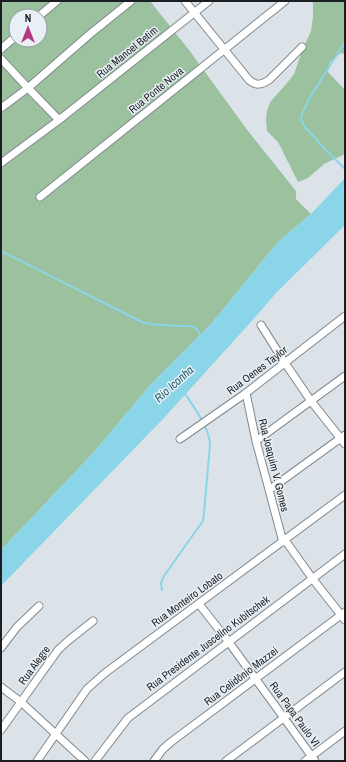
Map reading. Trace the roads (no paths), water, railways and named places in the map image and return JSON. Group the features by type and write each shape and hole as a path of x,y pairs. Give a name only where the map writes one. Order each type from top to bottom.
{"street":[{"path":"48,8 57,1"},
{"path":"1,108 28,88 90,34 131,1"},
{"path":"185,1 249,80 258,85 269,80 302,47"},
{"name":"Rua Manoel Betim","path":"1,163 59,120 210,1"},
{"name":"Rua Ponte Nova","path":"40,197 285,1"},
{"path":"1,59 59,120"},
{"name":"Rua Oenes Taylor","path":"180,439 246,393 345,316"},
{"path":"261,325 311,400 344,439 270,490"},
{"path":"256,441 345,376"},
{"name":"Rua Joaquim V. Gomes","path":"246,393 256,441 284,541 312,578 344,616"},
{"name":"Rua Monteiro Lobato","path":"37,761 87,689 95,681 345,495"},
{"name":"Rua Presidente Juscelino Kubitschek","path":"95,761 128,718 345,554"},
{"name":"Rua Papa Paulo VI","path":"199,604 228,641 313,758"},
{"path":"1,648 17,627 39,606"},
{"name":"Rua Celidônio Mazzei","path":"154,761 163,749 171,742 344,616"},
{"name":"Rua Alegre","path":"1,730 58,650 93,621"},
{"path":"226,761 345,672"},
{"path":"1,687 21,702 85,761"},
{"path":"305,761 313,758 345,731"}],"water":[{"name":"Rio Iconha","path":"345,178 345,225 277,292 162,420 1,586 1,550 94,452 152,383 212,323 277,243 311,214"}],"waterway":[{"path":"345,42 310,97 301,118 304,126 345,169"},
{"path":"1,251 142,322 160,325 190,326 194,327 200,335"},
{"name":"Rio Iconha","path":"162,590 161,583 164,576 203,521 204,513 210,444 209,437 200,417 184,392"}]}
